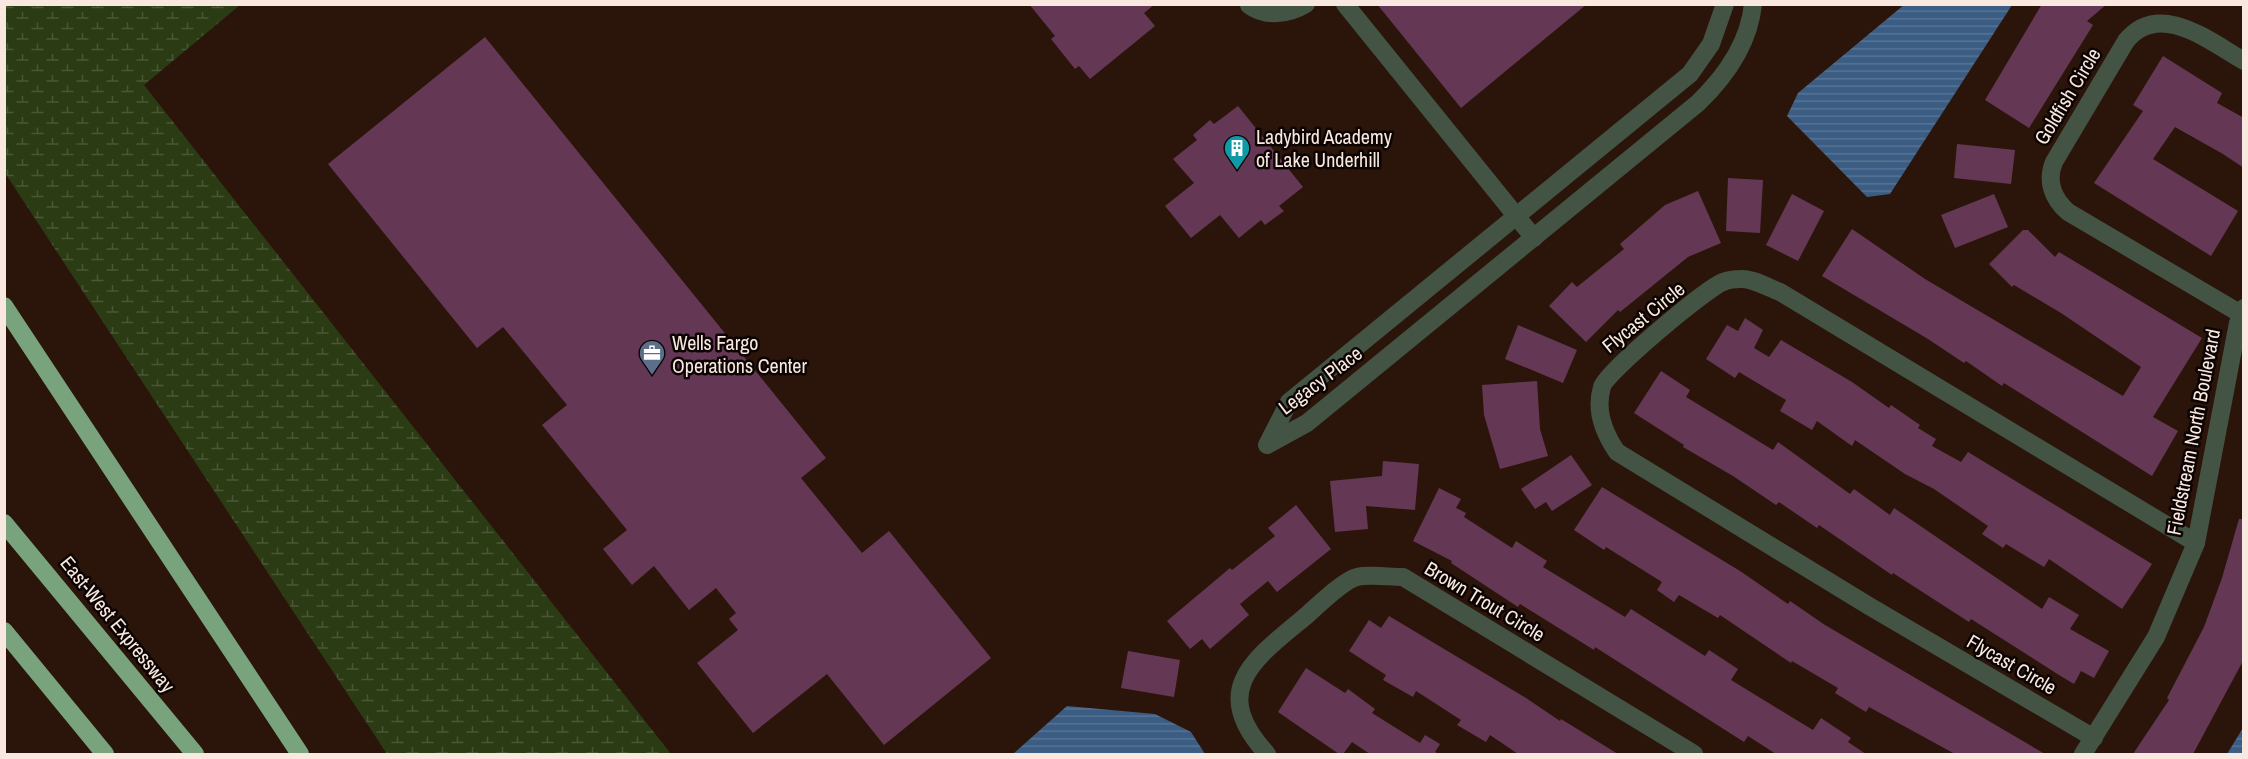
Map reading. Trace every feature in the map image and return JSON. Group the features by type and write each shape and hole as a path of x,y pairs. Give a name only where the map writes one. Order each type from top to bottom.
{"highway":[{"path":"4,306 300,754"},
{"name":"East-West Expressway","path":"4,523 195,754"},
{"path":"4,631 105,754"}],"street":[{"path":"1249,5 1267,12 1285,13 1306,4"},
{"path":"1345,4 1534,238"},
{"name":"Legacy Place","path":"1725,4 1711,44 1690,74 1289,402 1267,445 1307,423 1706,96 1736,56 1747,29 1753,4"},
{"name":"Goldfish Circle","path":"2242,311 2068,212 2053,192 2050,174 2054,162 2126,41 2139,28 2158,21 2174,22 2244,61"},
{"name":"Flycast Circle","path":"2094,738 1869,606 1617,452 1604,432 1600,408 1605,381 1627,356 1721,283 1743,278 1780,292 2196,543"},
{"name":"Fieldstream North Boulevard","path":"2083,754 2156,637 2196,543 2242,311"},
{"name":"Brown Trout Circle","path":"1267,754 1246,730 1238,706 1241,685 1260,654 1356,577 1403,577 1694,754"}],"green space":[{"path":"4,5 240,5 144,85 671,754 387,754 5,173"}],"water":[{"path":"1905,4 2012,5 1890,194 1867,197 1787,116 1798,93"},
{"path":"1067,706 1155,714 1191,732 1205,754 1013,754"},
{"path":"2243,728 2243,754 2227,754"}],"building":[{"path":"1029,4 1155,4 1144,13 1155,26 1090,79 1079,66 1075,69 1051,39 1055,36"},
{"path":"1377,4 1587,4 1461,108"},
{"path":"2042,4 2107,4 2087,21 2093,25 2029,128 1985,100"},
{"name":"Wells Fargo Operations Center","path":"485,37 826,458 801,478 862,553 889,531 991,658 884,745 827,674 753,733 697,663 738,630 729,619 736,613 716,588 689,610 654,566 632,585 603,549 627,530 542,425 567,405 503,327 477,348 328,164"},
{"path":"2163,56 2222,93 2217,103 2244,118 2244,168 2175,127 2153,159 2238,211 2211,256 2094,183 2143,111 2133,105"},
{"name":"Ladybird Academy of Lake Underhill","path":"1238,106 1303,187 1279,206 1284,211 1265,225 1261,220 1239,238 1220,215 1191,238 1165,206 1194,183 1173,159 1197,140 1193,135 1210,120 1214,124"},
{"path":"1957,144 2015,150 2011,184 1954,178"},
{"path":"1728,178 1763,180 1760,233 1726,231"},
{"path":"1698,191 1721,243 1688,257 1620,312 1618,310 1586,342 1549,306 1572,282 1577,287 1624,249 1620,244 1665,205"},
{"path":"1792,194 1824,211 1798,261 1766,245"},
{"path":"1994,194 2008,227 1955,248 1941,215"},
{"path":"1852,229 1925,279 2123,396 2141,367 2061,313 2014,285 2012,287 1989,264 2023,230 2028,230 2055,257 2059,252 2202,338 2153,417 2178,431 2152,476 2004,383 2002,386 1966,361 1964,363 1822,276"},
{"path":"1745,318 1763,330 1754,348 1769,357 1781,340 1852,382 1889,408 1891,405 1920,425 1918,428 1936,439 1932,446 1961,462 1968,452 2152,564 2122,609 2049,559 2044,567 2006,544 2003,548 1982,534 1988,526 1934,489 1905,474 1855,440 1852,446 1817,421 1812,430 1780,411 1786,400 1739,372 1735,378 1706,359 1727,325 1738,331"},
{"path":"1518,325 1577,350 1563,383 1505,359"},
{"path":"1661,371 1690,390 1686,397 1773,450 1778,442 1850,494 1854,489 1890,515 1894,508 2042,609 2049,597 2079,615 2070,629 2109,651 2094,678 2081,671 2074,684 1971,619 1969,622 1893,573 1892,575 1819,525 1817,528 1779,502 1776,505 1733,476 1683,447 1684,445 1634,413"},
{"path":"1537,381 1540,429 1548,456 1500,469 1484,415 1482,385"},
{"path":"1571,455 1592,485 1552,511 1546,502 1535,509 1521,489"},
{"path":"1383,461 1419,464 1415,510 1366,506 1368,529 1335,532 1330,481 1382,476"},
{"path":"1602,487 1740,571 1788,604 1790,601 1825,625 2045,754 1955,754 1869,707 1866,712 1835,693 1838,688 1792,661 1791,663 1720,615 1718,618 1679,595 1674,602 1657,590 1662,582 1606,547 1604,550 1574,530"},
{"path":"1439,488 1461,499 1456,508 1466,513 1464,517 1512,548 1516,541 1547,561 1543,567 1625,617 1631,609 1705,656 1709,650 1738,669 1731,680 1813,730 1821,718 1851,738 1848,742 1866,754 1776,754 1748,736 1744,742 1595,647 1594,650 1520,604 1518,607 1451,563 1452,561 1413,541"},
{"path":"1296,505 1331,549 1277,592 1268,581 1240,604 1249,615 1210,649 1202,639 1190,649 1167,621 1230,568 1232,570 1275,536 1268,528"},
{"path":"2239,519 2244,519 2244,659 2193,754 2133,754 2169,700 2167,698 2204,627 2222,578"},
{"path":"1389,616 1618,754 1518,754 1490,735 1486,742 1457,725 1461,720 1416,691 1413,697 1383,680 1386,675 1349,651 1369,620 1381,628"},
{"path":"1128,651 1180,660 1174,697 1121,688"},
{"path":"1306,668 1345,693 1348,689 1375,709 1372,713 1420,743 1425,735 1440,744 1435,752 1440,754 1370,754 1352,742 1343,754 1339,754 1278,712"}],"place":[{"name":"Ladybird Academy of Lake Underhill","path":"1237,171"},
{"name":"Wells Fargo Operations Center","path":"652,376"}]}
